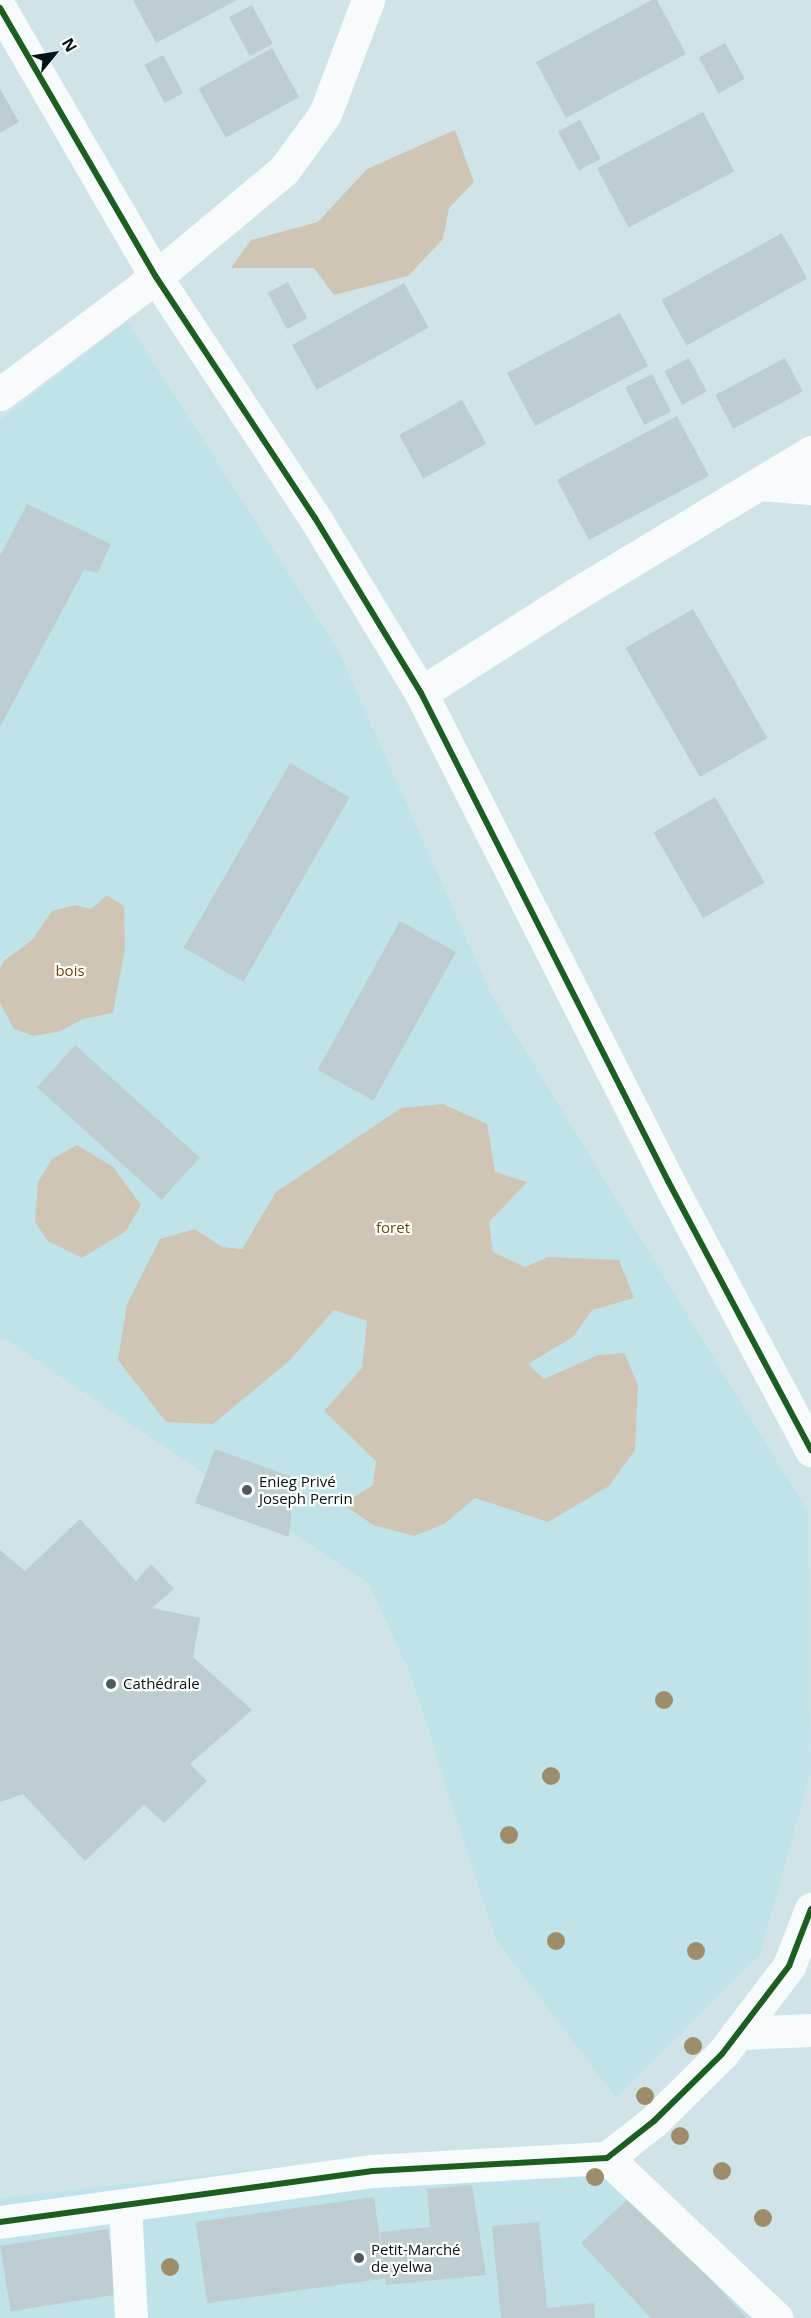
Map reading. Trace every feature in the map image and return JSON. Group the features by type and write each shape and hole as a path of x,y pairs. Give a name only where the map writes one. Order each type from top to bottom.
{"street":[{"path":"0,394 156,277 284,170 325,114 368,0"},
{"path":"0,8 156,277 315,518 422,693 668,1181 811,1450"},
{"path":"422,693 576,594 811,452"},
{"path":"760,484 811,488"},
{"path":"0,2222 125,2207 373,2171 607,2158 691,2088 738,2033 789,1966 811,1909"},
{"path":"738,2033 811,2030"},
{"path":"607,2158 776,2318"},
{"path":"125,2207 131,2318"}],"shaded area":[{"path":"127,321 339,652 492,996 808,1512 811,1771 760,1955 616,2098 495,1938 410,1673 369,1584 2,1337 0,1341 0,1003 14,1028 61,1031 83,1019 113,1013 91,909 75,905 52,911 32,940 5,959 0,968 0,727 84,570 98,573 111,545 80,532 0,556 0,420","holes":["290,763 350,798 243,982 183,947","400,921 456,952 374,1100 319,1069","74,1045 198,1158 161,1199 37,1087","311,1168 527,1181 489,1223 493,1252 525,1267 548,1257 634,1298 592,1310 573,1337 528,1364 544,1379 598,1355 638,1385 635,1450 609,1486 548,1522 475,1498 444,1524 343,1504 373,1485 376,1461 324,1411 362,1368 367,1321 334,1310 289,1361 195,1229 222,1247 242,1249 276,1192"]},
{"name":"Petit-Marché de yelwa","path":"608,2154 780,2318 0,2318 0,2198 368,2157"}],"green space":[{"path":"455,130 474,182 449,208 443,239 408,276 334,295 314,268 231,268 251,240 318,222 367,169"},
{"name":"bois","path":"107,895 124,906 125,948 113,1013 83,1019 61,1031 34,1036 14,1029 0,1003 0,968 5,960 32,940 52,911 75,905 91,909"},
{"name":"foret","path":"443,1104 487,1124 495,1172 527,1182 489,1222 493,1252 525,1267 548,1257 619,1260 634,1298 592,1310 573,1337 528,1364 544,1379 598,1355 624,1353 638,1385 635,1450 609,1486 548,1522 475,1498 444,1524 414,1536 373,1525 343,1504 373,1485 376,1461 324,1411 362,1368 367,1321 334,1310 289,1361 213,1424 166,1422 118,1360 127,1304 160,1239 195,1229 222,1247 242,1249 276,1192 401,1108"},
{"path":"77,1145 113,1167 141,1205 126,1231 82,1258 48,1241 35,1222 38,1182 52,1159"}],"building":[{"path":"133,0 237,0 156,43"},
{"path":"652,0 657,0 686,54 566,118 536,62"},
{"path":"252,5 273,44 250,56 229,17"},
{"path":"725,43 745,79 719,93 699,58"},
{"path":"272,48 299,97 226,138 199,89"},
{"path":"163,55 183,93 165,103 144,65"},
{"path":"0,89 19,122 0,133"},
{"path":"703,112 734,171 629,227 597,168"},
{"path":"580,120 601,159 579,171 558,132"},
{"path":"782,233 807,278 687,345 661,300"},
{"path":"288,282 307,318 287,329 268,293"},
{"path":"404,283 429,328 317,390 292,345"},
{"path":"620,313 648,366 535,426 507,373"},
{"path":"689,358 707,392 682,405 664,371"},
{"path":"785,358 803,392 733,429 715,395"},
{"path":"652,374 671,411 644,425 625,388"},
{"path":"462,400 486,444 423,479 399,435"},
{"path":"677,416 709,476 589,540 557,480"},
{"path":"27,504 111,544 98,573 84,570 0,727 0,556"},
{"path":"693,609 768,738 700,777 625,648"},
{"path":"290,763 350,798 243,982 184,947"},
{"path":"715,797 764,883 703,918 654,832"},
{"path":"400,921 456,952 374,1101 318,1070"},
{"path":"75,1045 200,1157 162,1200 37,1087"},
{"name":"Enieg Privé Joseph Perrin","path":"215,1449 295,1478 289,1537 195,1503"},
{"name":"Cathédrale","path":"80,1519 136,1581 151,1564 174,1589 152,1608 200,1618 193,1657 252,1710 190,1764 207,1781 164,1823 144,1805 85,1861 23,1794 0,1802 0,1550 25,1571"},
{"path":"472,2185 486,2275 386,2285 380,2232 430,2227 427,2189"},
{"path":"631,2196 747,2318 651,2318 581,2243"},
{"path":"374,2197 385,2278 207,2303 196,2222"},
{"path":"539,2222 547,2308 594,2303 595,2318 501,2318 492,2226"},
{"path":"108,2229 118,2294 11,2311 0,2246"}],"cycle path":[{"path":"0,8 156,277 315,518 421,693 668,1181 811,1450"},
{"path":"0,2222 373,2171 607,2158 654,2121 722,2054 789,1966 811,1909"}],"place":[{"name":"Enieg Privé Joseph Perrin","path":"247,1490"},
{"name":"Cathédrale","path":"111,1684"},
{"name":"Petit-Marché de yelwa","path":"359,2258"}]}
